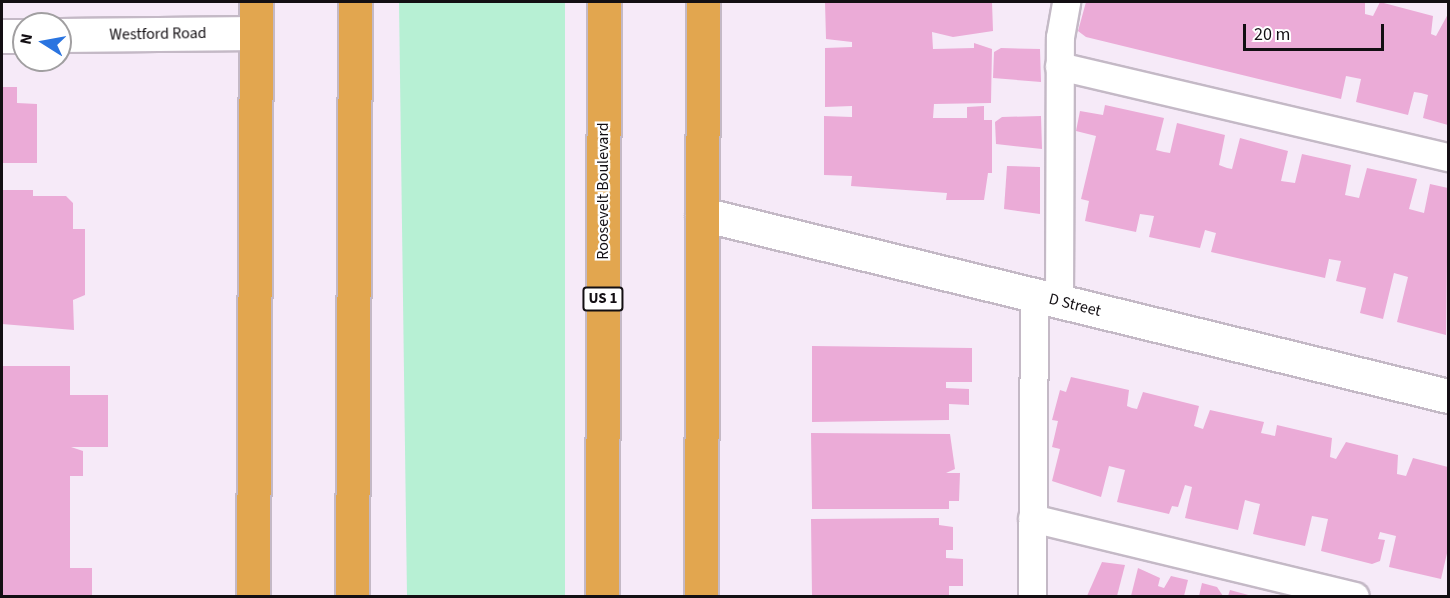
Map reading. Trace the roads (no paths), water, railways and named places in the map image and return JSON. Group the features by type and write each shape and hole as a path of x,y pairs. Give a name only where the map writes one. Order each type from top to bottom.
{"highway":[{"path":"352,597 355,2"},
{"name":"Roosevelt Boulevard","path":"602,597 604,2"},
{"path":"701,597 703,2"},
{"path":"253,597 256,17"}],"street":[{"name":"Westford Road","path":"72,34 256,17"},
{"name":"D Street","path":"702,214 1449,396"}],"lane":[{"path":"1032,597 1032,519 1059,66 1066,2"},
{"path":"1059,66 1449,158"},
{"path":"1032,519 1355,597"}]}
